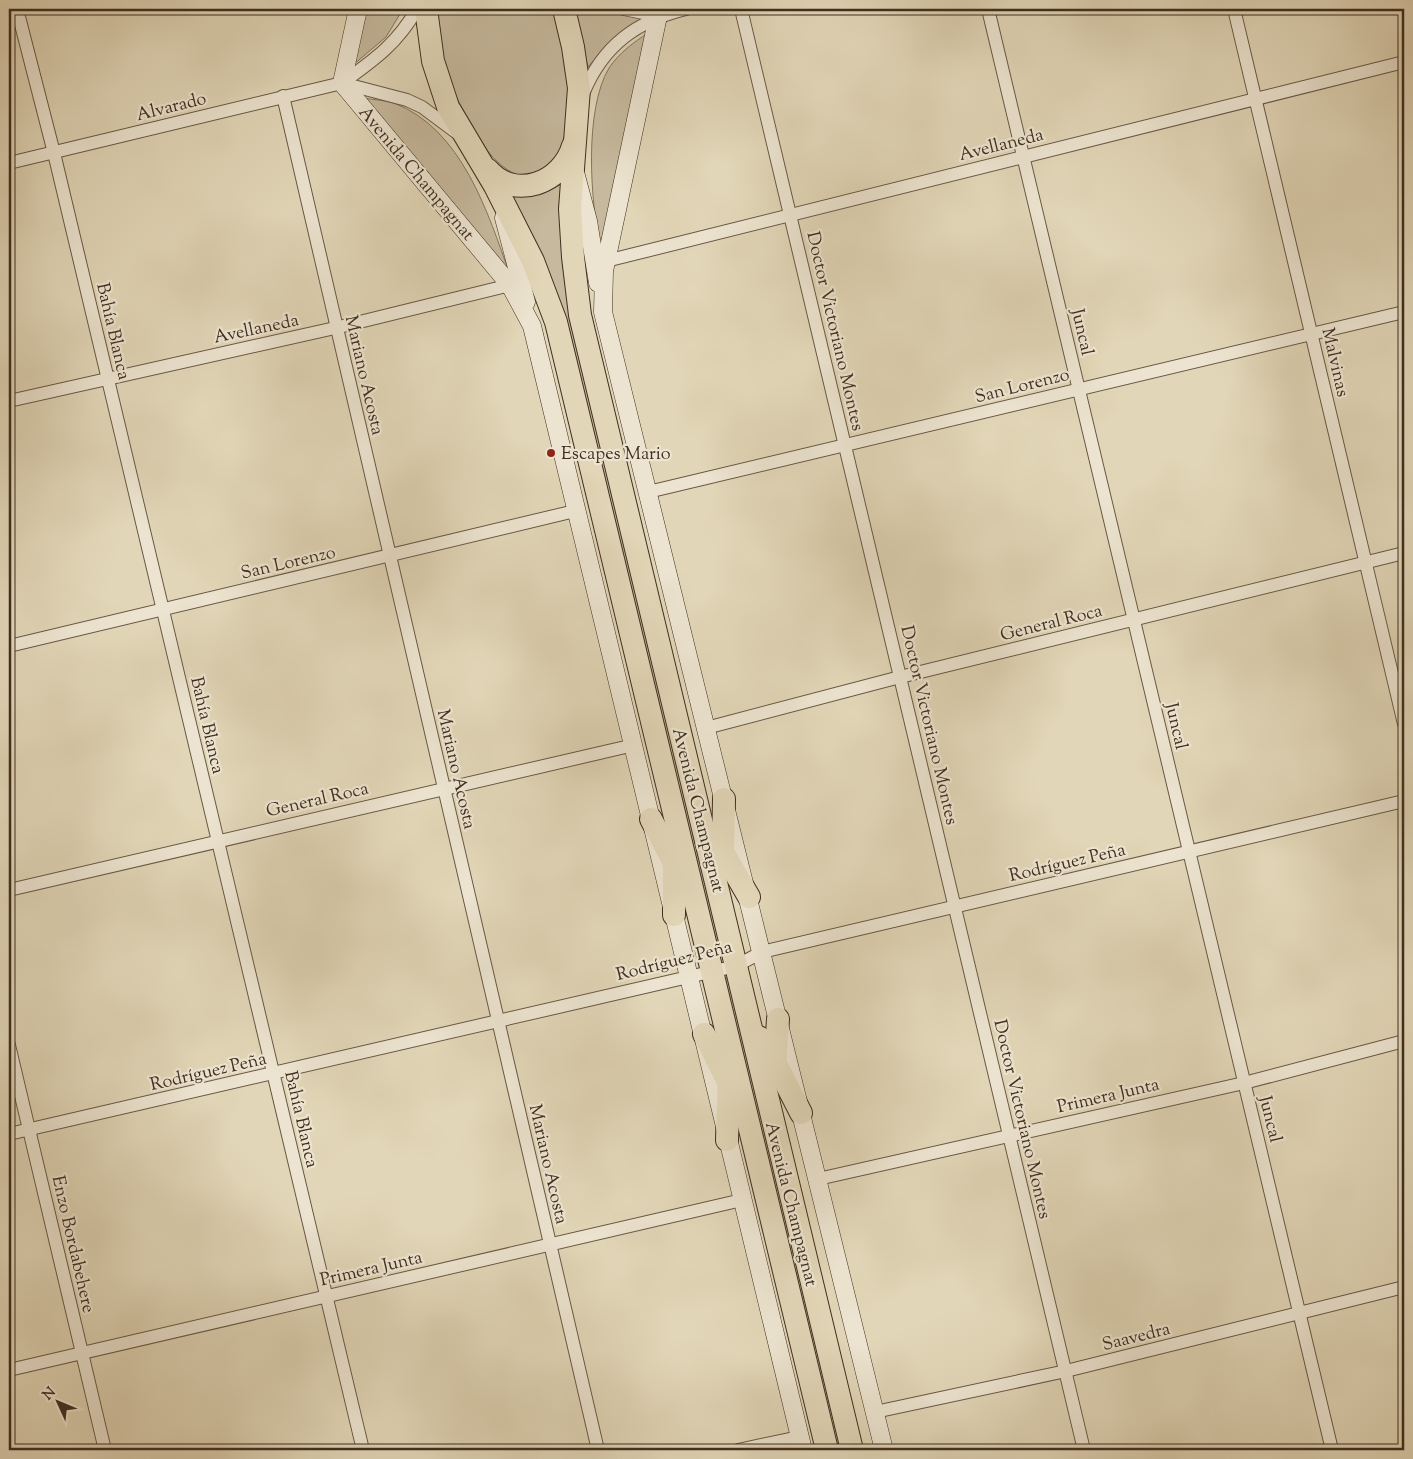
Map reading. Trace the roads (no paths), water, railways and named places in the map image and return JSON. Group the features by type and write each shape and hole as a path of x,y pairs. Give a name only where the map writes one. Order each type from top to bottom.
{"highway":[{"name":"Avenida Champagnat","path":"426,9 432,54 440,83 453,116 495,186 533,261 556,322 827,1450"},
{"name":"Avenida Champagnat","path":"564,9 577,68 578,119 573,166 571,234 580,315 852,1450"},
{"path":"478,157 502,182 521,187 534,185 551,177 562,167 572,149 578,119"},
{"path":"721,903 724,799"},
{"path":"697,806 749,897"},
{"path":"674,811 674,915"},
{"path":"651,819 674,861 696,908"},
{"path":"771,1116 778,1019"},
{"path":"750,1024 776,1064 801,1112"},
{"path":"726,1030 729,1083 727,1140"},
{"path":"704,1034 748,1124"}],"street":[{"name":"Bahía Blanca","path":"17,9 54,153 363,1450"},
{"path":"342,83 358,9"},
{"name":"Alvarado","path":"9,163 342,83 387,50 417,9"},
{"path":"624,9 656,12 686,9"},
{"name":"Doctor Victoriano Montes","path":"741,9 1084,1450"},
{"name":"Juncal","path":"988,9 1332,1450"},
{"name":"Malvinas","path":"1234,9 1404,724"},
{"path":"578,119 588,82 603,59 632,30 656,12"},
{"name":"Avenida Champagnat","path":"603,312 603,278 606,261 656,12"},
{"name":"Avellaneda","path":"606,261 1404,62"},
{"name":"Alvarado","path":"342,83 391,95 422,107 449,126 478,157"},
{"name":"Avenida Champagnat","path":"342,83 510,285 532,326"},
{"name":"Mariano Acosta","path":"282,96 598,1450"},
{"name":"Avenida Champagnat","path":"573,166 588,221 603,312 749,897 884,1450"},
{"name":"Avenida Champagnat","path":"495,186 532,326 575,511 634,745 801,1443"},
{"name":"Avellaneda","path":"9,401 335,328 510,285"},
{"name":"San Lorenzo","path":"648,492 1404,312"},
{"name":"San Lorenzo","path":"9,646 575,511"},
{"name":"General Roca","path":"706,728 900,677 1404,553"},
{"name":"General Roca","path":"9,890 634,745"},
{"name":"Rodríguez Peña","path":"9,1134 736,966 762,952 1404,801"},
{"name":"Primera Junta","path":"818,1179 1244,1082 1404,1041"},
{"name":"Enzo Bordabehere","path":"9,1045 105,1450"},
{"name":"Primera Junta","path":"9,1370 742,1200"},
{"name":"Saavedra","path":"875,1412 1066,1371 1404,1287"},
{"path":"738,1450 801,1443"}],"place":[{"name":"Escapes Mario","path":"551,453"}]}
